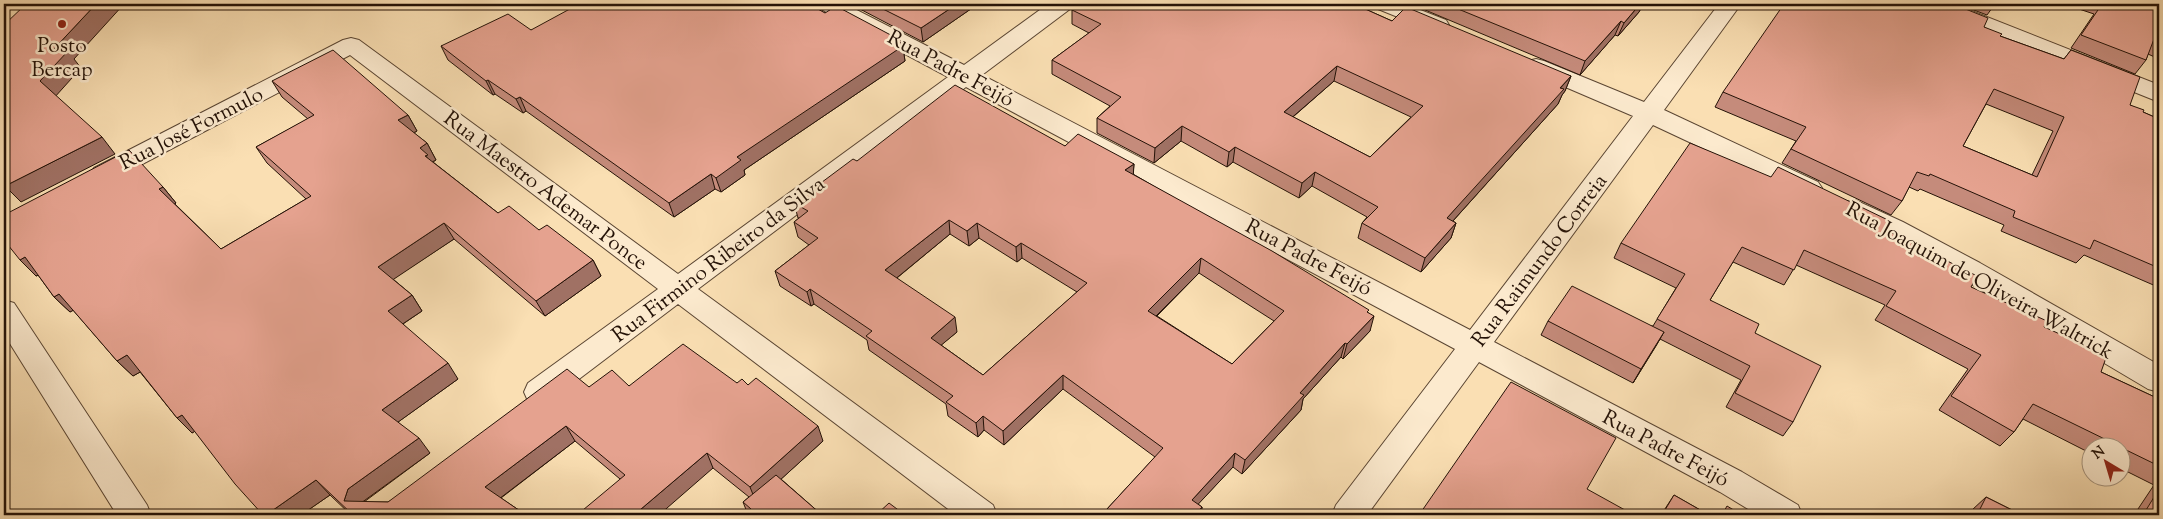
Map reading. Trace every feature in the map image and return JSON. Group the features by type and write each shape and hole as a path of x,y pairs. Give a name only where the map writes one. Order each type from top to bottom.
{"street":[{"name":"Rua Padre Feijó","path":"830,4 1475,345 1730,482 1786,515"},
{"name":"Rua Firmino Ribeiro da Silva","path":"518,408 1062,4"},
{"path":"1386,4 1459,34"},
{"name":"Rua Raimundo Correia","path":"1348,515 1730,4"},
{"path":"1935,4 2159,94"},
{"name":"Rua José Formulo","path":"82,184 351,45"},
{"name":"Rua Maestro Ademar Ponce","path":"351,45 981,515"},
{"name":"Rua Joaquim de Oliveira Waltrick","path":"1513,56 1649,113 1831,198 1926,245 2159,380"},
{"path":"4,310 135,515"}],"building":[{"path":"26,4 96,4 52,51 68,51 40,81 102,137 5,186 4,25"},
{"path":"579,4 809,4 825,13 836,6 902,41 898,44 903,46 737,157 741,160 716,178 711,174 669,203 520,97 516,99 488,80 486,81 441,46 508,14 531,30"},
{"path":"873,4 957,4 921,28"},
{"path":"1080,4 1354,4 1392,21 1406,7 1571,76 1560,88 1564,89 1447,218 1456,223 1425,258 1362,223 1378,207 1315,172 1302,183 1235,147 1229,152 1182,126 1155,148 1097,118 1121,97 1052,60 1101,24 1072,10","holes":["1337,66 1423,106 1370,157 1284,112"]},
{"path":"1446,4 1640,4 1624,23 1621,21 1585,61"},
{"path":"1784,4 1953,4 1988,18 1984,27 2002,34 2000,36 2064,59 2071,50 2140,77 2130,105 2144,110 2143,112 2159,119 2159,268 2094,240 2090,249 2013,217 2015,211 1930,174 1929,176 1917,172 1902,201 1791,149 1806,127 1723,92","holes":["1994,89 2064,117 2037,177 1963,146"]},
{"path":"2102,4 2159,4 2159,41 2154,39 2146,60 2081,35"},
{"path":"333,50 408,115 398,120 427,143 420,148 428,155 425,156 498,213 509,206 539,230 547,225 593,260 536,301 444,223 378,267 412,295 388,311 448,363 382,410 419,438 348,489 344,501 388,502 567,369 589,387 612,370 629,386 683,344 737,383 742,379 748,385 756,378 818,426 750,487 707,453 634,515 577,515 625,475 566,426 485,487 526,515 353,515 316,480 266,515 263,515 235,484 182,415 177,418 127,355 117,361 59,294 54,297 25,257 20,260 4,240 4,215 129,150 163,187 159,189 221,249 311,196 256,147 314,115 272,81"},
{"path":"955,85 1065,146 1078,134 1134,164 1125,170 1272,251 1369,310 1367,312 1374,316 1347,344 1345,343 1300,393 1304,395 1245,460 1235,453 1192,500 1202,507 1195,515 1116,515 1107,509 1163,448 1063,375 1003,431 983,416 976,423 946,402 953,396 866,336 872,331 810,289 807,292 775,271 818,238 794,222 808,211 794,203 853,159 857,161","holes":["949,220 967,231 977,223 1016,247 1021,243 1087,283 983,375 931,338 955,317 885,270","1201,258 1284,311 1232,364 1148,311"]},
{"path":"1690,143 1771,177 1778,167 1890,221 1886,230 1977,276 1971,287 2047,321 2044,327 2107,355 2101,372 2159,399 2159,466 2130,452 2130,436 2099,436 2033,404 2014,432 1951,396 1981,355 1886,306 1896,291 1804,250 1794,270 1742,247 1710,300 1759,324 1755,333 1821,366 1793,422 1735,393 1750,366 1657,319 1685,274 1621,243"},
{"path":"1572,286 1664,332 1641,369 1548,321"},
{"path":"1511,382 1616,438 1587,489 1634,515 1419,515"},
{"path":"776,475 822,515 744,515 751,509 743,502"},
{"path":"2159,489 2159,515 2143,515"},
{"path":"1674,495 1709,515 1662,515"},
{"path":"1986,497 2022,515 1977,515"},
{"path":"889,503 905,515 876,515"},
{"path":"1727,506 1742,515 1722,515"}],"place":[{"name":"Posto Bercap","path":"62,24"}]}
